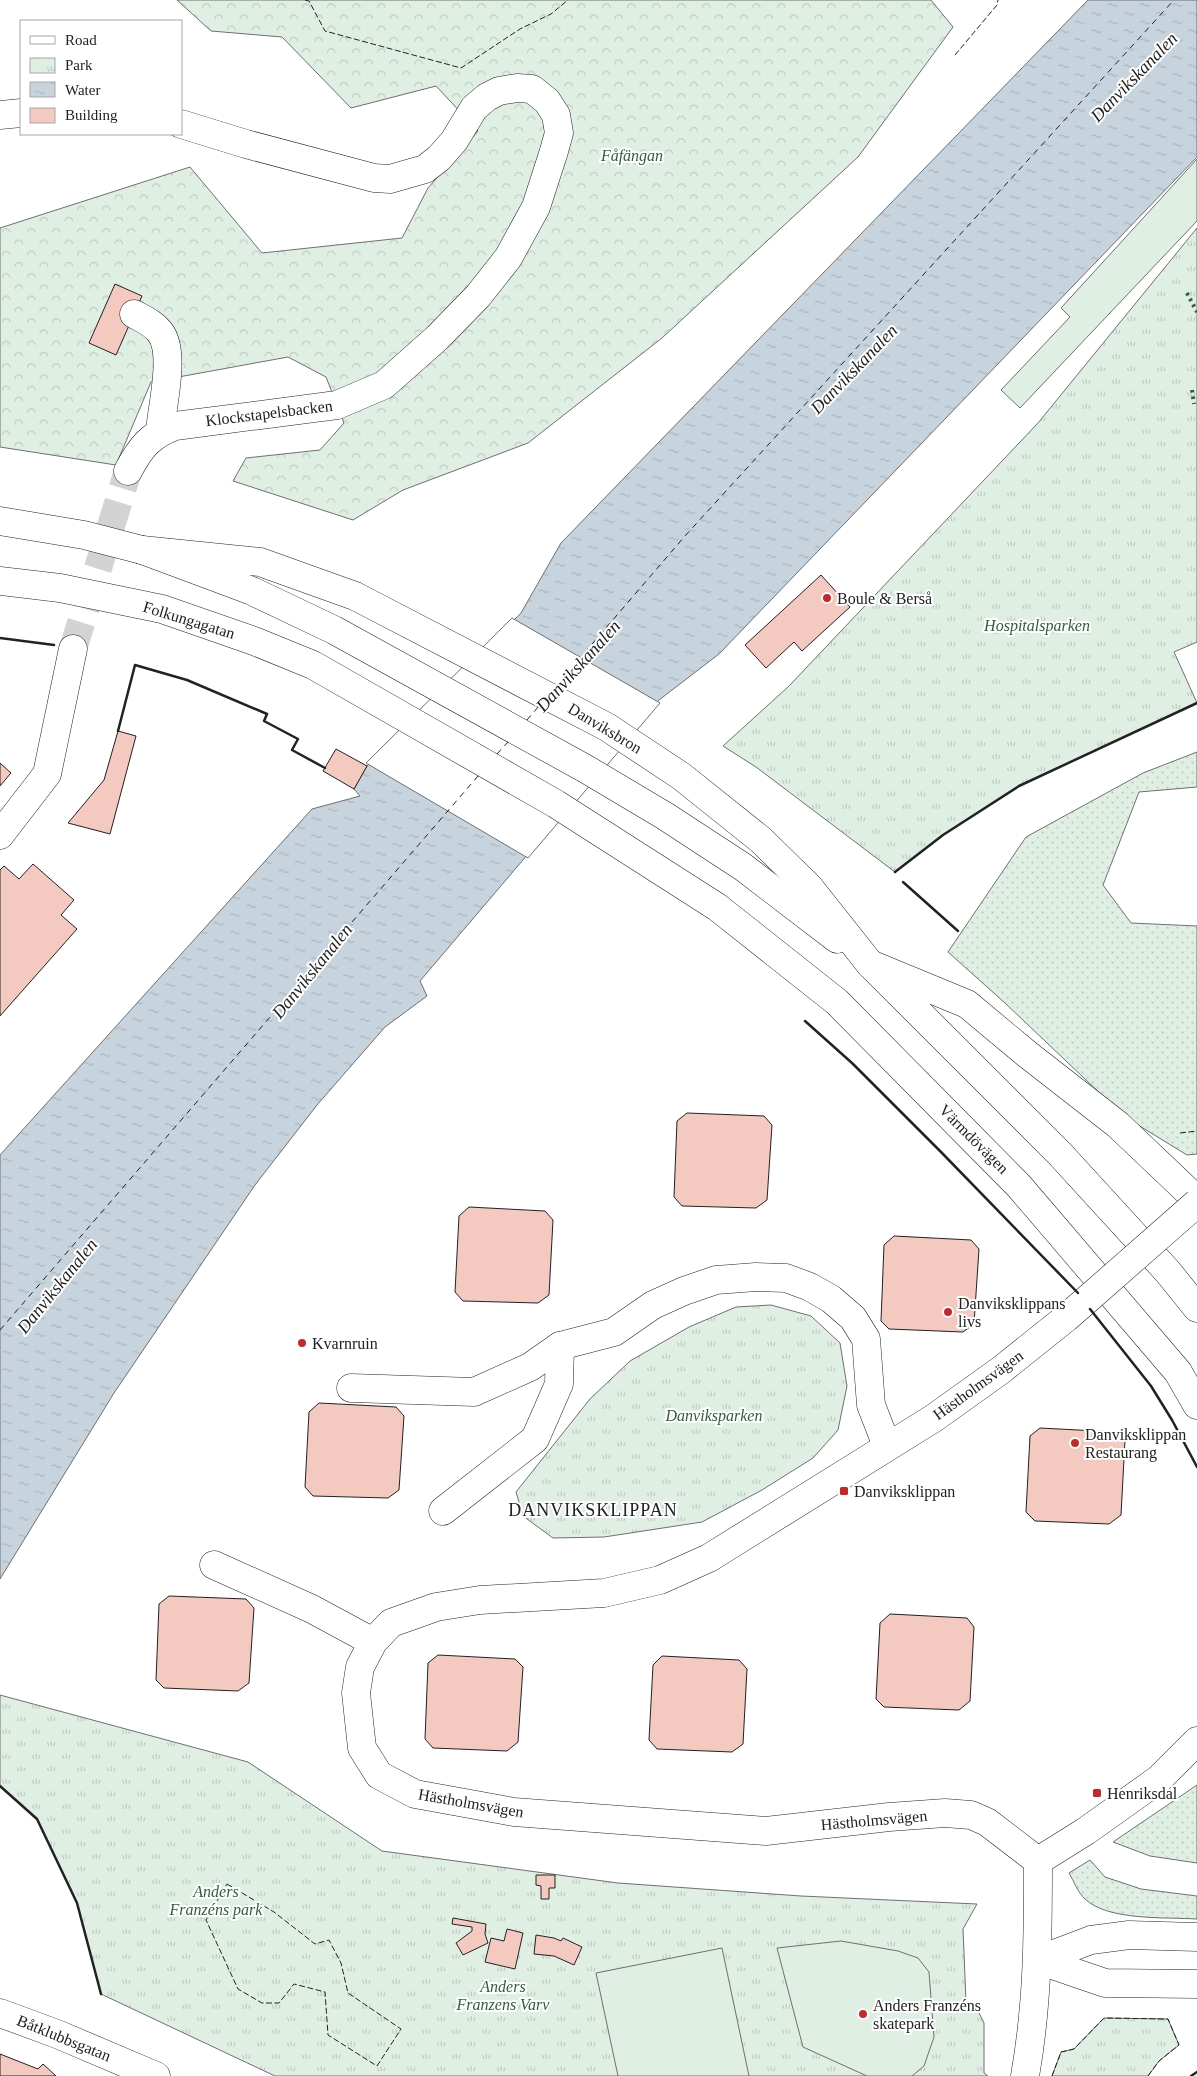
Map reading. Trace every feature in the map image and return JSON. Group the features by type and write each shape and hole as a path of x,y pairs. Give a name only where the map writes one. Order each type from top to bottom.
{"street":[{"name":"Klockstapelsbacken","path":"160,431 188,424 338,406 384,384 444,331 478,296 508,258 536,207 559,133 556,115 548,101 532,89 517,88 499,91 487,97 474,108 454,141 440,158 425,169 390,179 365,176 246,144 182,124"},
{"path":"0,115 20,113"},
{"path":"128,471 137,454 160,431 166,373 166,343 160,332 152,324 134,314"},
{"path":"0,521 84,534 142,550 252,591 334,630 586,769 665,816 743,867 870,964 1060,1154 1168,1272 1197,1308"},
{"name":"Danviksbron","path":"142,550 260,562 354,596 607,727 681,776 761,840 809,887 870,964"},
{"name":"Folkungagatan","path":"0,581 60,588 162,609 254,641 313,665 556,804 717,907"},
{"path":"0,836 47,774 73,650"},
{"name":"Värmdövägen","path":"717,907 837,1002 1019,1186 1178,1372 1197,1404"},
{"path":"870,964 968,1004 1027,1054 1118,1125 1197,1201"},
{"name":"Hästholmsvägen","path":"1038,1861 987,1822 970,1816 944,1813 889,1817 766,1831 514,1812 415,1794 378,1775 362,1748 356,1693 360,1667 373,1642 391,1623 436,1607 480,1600 604,1593 660,1580 709,1558 934,1418 966,1395 1066,1318 1197,1201"},
{"path":"351,1388 474,1392 530,1367 560,1346 614,1332 653,1306 684,1291 716,1280 756,1277 786,1278 810,1287 831,1299 852,1318 866,1339 870,1405 887,1446"},
{"path":"444,1511 535,1439 559,1384 560,1346"},
{"path":"214,1565 312,1609 373,1642"},
{"path":"1025,2076 1032,2035 1038,1960 1038,1861 1086,1831 1159,1779 1197,1741"},
{"path":"1038,1960 1091,1940 1129,1935 1197,1937"},
{"path":"1038,1960 1105,1983 1197,1984"},
{"name":"Båtklubbsgatan","path":"0,2013 57,2034 156,2076"}],"green space":[{"name":"Fåfängan","path":"177,0 931,0 953,27 858,157 662,338 528,443 403,490 353,520 233,481 246,458 320,450 344,423 326,377 288,357 151,382 116,465 0,447 0,228 190,167 262,253 402,238 428,188 478,131 436,86 351,108 282,37 211,31"},
{"path":"1197,159 1197,221 1020,408 1001,390 1070,317 1061,308"},
{"name":"Hospitalsparken","path":"1197,228 1197,642 1174,652 1197,703 1019,786 943,835 895,872 756,767 723,746 789,686 1038,423"},
{"path":"1197,752 1197,787 1139,792 1103,885 1131,923 1197,926 1197,1154 1187,1155 1125,1117 1005,1003 948,952 1026,837 1143,773"},
{"name":"Danviksparken","path":"771,1305 811,1316 840,1343 847,1386 838,1430 813,1458 762,1490 702,1522 604,1537 553,1538 523,1516 516,1492 590,1399 630,1361 689,1327 736,1307"},
{"name":"Anders Franzéns park","path":"0,1695 248,1762 382,1851 618,1883 801,1896 977,1904 963,1929 966,2002 975,2005 984,2023 984,2073 988,2076 275,2076 101,1994 77,1903 37,1819 0,1786"},
{"path":"1197,1785 1197,1863 1150,1856 1113,1842"},
{"path":"1090,1860 1105,1877 1141,1889 1197,1896 1197,1919 1154,1918 1122,1914 1095,1906 1085,1899 1069,1873"},
{"name":"Anders Franzéns skatepark","path":"841,1941 898,1951 918,1958 929,1972 934,2037 924,2066 912,2076 867,2076 803,2047 777,1948"},
{"path":"722,1948 749,2076 618,2076 596,1973"},
{"path":"1104,2018 1168,2019 1179,2045 1159,2061 1148,2076 1052,2076 1061,2052 1074,2049"}],"water":[{"name":"Danvikskanalen","path":"1088,0 1197,0 1197,157 719,654 659,700 420,981 427,996 385,1027 317,1105 255,1185 114,1393 0,1579 0,1155 312,809 360,796 354,789 367,766 521,613 561,543"}],"pier":[{"path":"512,618 660,703 528,858 366,763"}],"building":[{"path":"115,284 142,296 116,355 89,343"},
{"path":"821,575 850,607 802,651 794,642 766,668 745,645"},
{"path":"118,731 136,736 110,834 68,823 104,780"},
{"path":"336,749 367,766 354,789 323,771"},
{"path":"0,763 11,773 0,786"},
{"path":"33,864 74,900 61,915 77,929 0,1016 0,870 4,866 19,879"},
{"path":"687,1113 764,1116 772,1125 767,1200 756,1208 682,1206 674,1197 677,1121"},
{"path":"469,1207 545,1211 553,1220 549,1295 538,1303 463,1301 455,1292 459,1216"},
{"path":"894,1236 971,1240 979,1249 974,1324 963,1332 889,1329 881,1321 884,1245"},
{"path":"319,1403 396,1407 404,1416 399,1490 388,1498 313,1496 305,1487 309,1412"},
{"path":"1040,1428 1117,1432 1125,1440 1121,1515 1109,1524 1035,1521 1026,1512 1030,1436"},
{"path":"169,1596 246,1599 254,1608 249,1683 238,1691 164,1688 156,1680 159,1604"},
{"path":"890,1614 967,1618 974,1627 970,1701 959,1710 884,1707 876,1699 880,1623"},
{"path":"438,1655 515,1659 523,1667 518,1742 507,1751 433,1748 425,1739 428,1663"},
{"path":"662,1656 739,1660 747,1669 743,1744 732,1752 657,1749 649,1740 653,1665"},
{"path":"536,1875 555,1875 555,1888 549,1888 549,1899 541,1899 541,1886 536,1885"},
{"path":"453,1918 486,1924 485,1934 488,1943 463,1955 456,1943 472,1931 472,1927 452,1924"},
{"path":"507,1929 523,1933 515,1969 485,1962 491,1938 504,1941"},
{"path":"536,1935 561,1941 563,1938 582,1947 574,1965 554,1956 534,1954"},
{"path":"0,2054 38,2069 43,2064 56,2076 0,2076"}],"ferry route":[{"path":"556,686 685,536 1174,0"},
{"path":"527,720 539,706"},
{"path":"497,754 508,742"},
{"path":"0,1330 478,776"}],"tunnel":[{"path":"73,649 128,471"}],"hedge":[{"path":"1187,293 1197,312"},
{"path":"1192,390 1194,404"}],"fence":[{"path":"305,0 309,1 325,31 461,68 520,29 551,14 568,0"},
{"path":"955,55 997,5 998,0"},
{"path":"1180,1133 1197,1131"},
{"path":"227,1884 274,1912 315,1944 329,1940 341,1963 348,1993 401,2029 377,2066 328,2035 325,1992 294,1984 279,2003 262,2003 238,1989 206,1920 227,1884"},
{"path":"1052,2076 1061,2052 1074,2049 1104,2018 1168,2019 1179,2045 1159,2061 1148,2076"}],"wall":[{"path":"0,638 54,645"},
{"path":"118,731 135,665 187,680 267,714 264,721 298,739 292,750 325,768"},
{"path":"895,872 943,835 1019,786 1197,703"},
{"path":"903,882 958,931"},
{"path":"805,1021 852,1063 1078,1293"},
{"path":"1090,1309 1151,1386 1197,1467"},
{"path":"0,1786 37,1819 77,1903 101,1994"},
{"path":"1191,2076 1197,2072"}],"place":[{"name":"Boule & Berså","path":"827,598"},
{"name":"Danviksklippans livs","path":"948,1312"},
{"name":"Kvarnruin","path":"302,1343"},
{"name":"Danviksklippan Restaurang","path":"1075,1443"},
{"name":"Danviksklippan","path":"844,1491"},
{"name":"Henriksdal","path":"1097,1793"},
{"name":"Anders Franzéns skatepark","path":"863,2014"}],"district":[{"name":"DANVIKSKLIPPAN","path":"593,1510"}],"park label":[{"name":"Anders Franzens Varv","path":"503,1995"}]}
